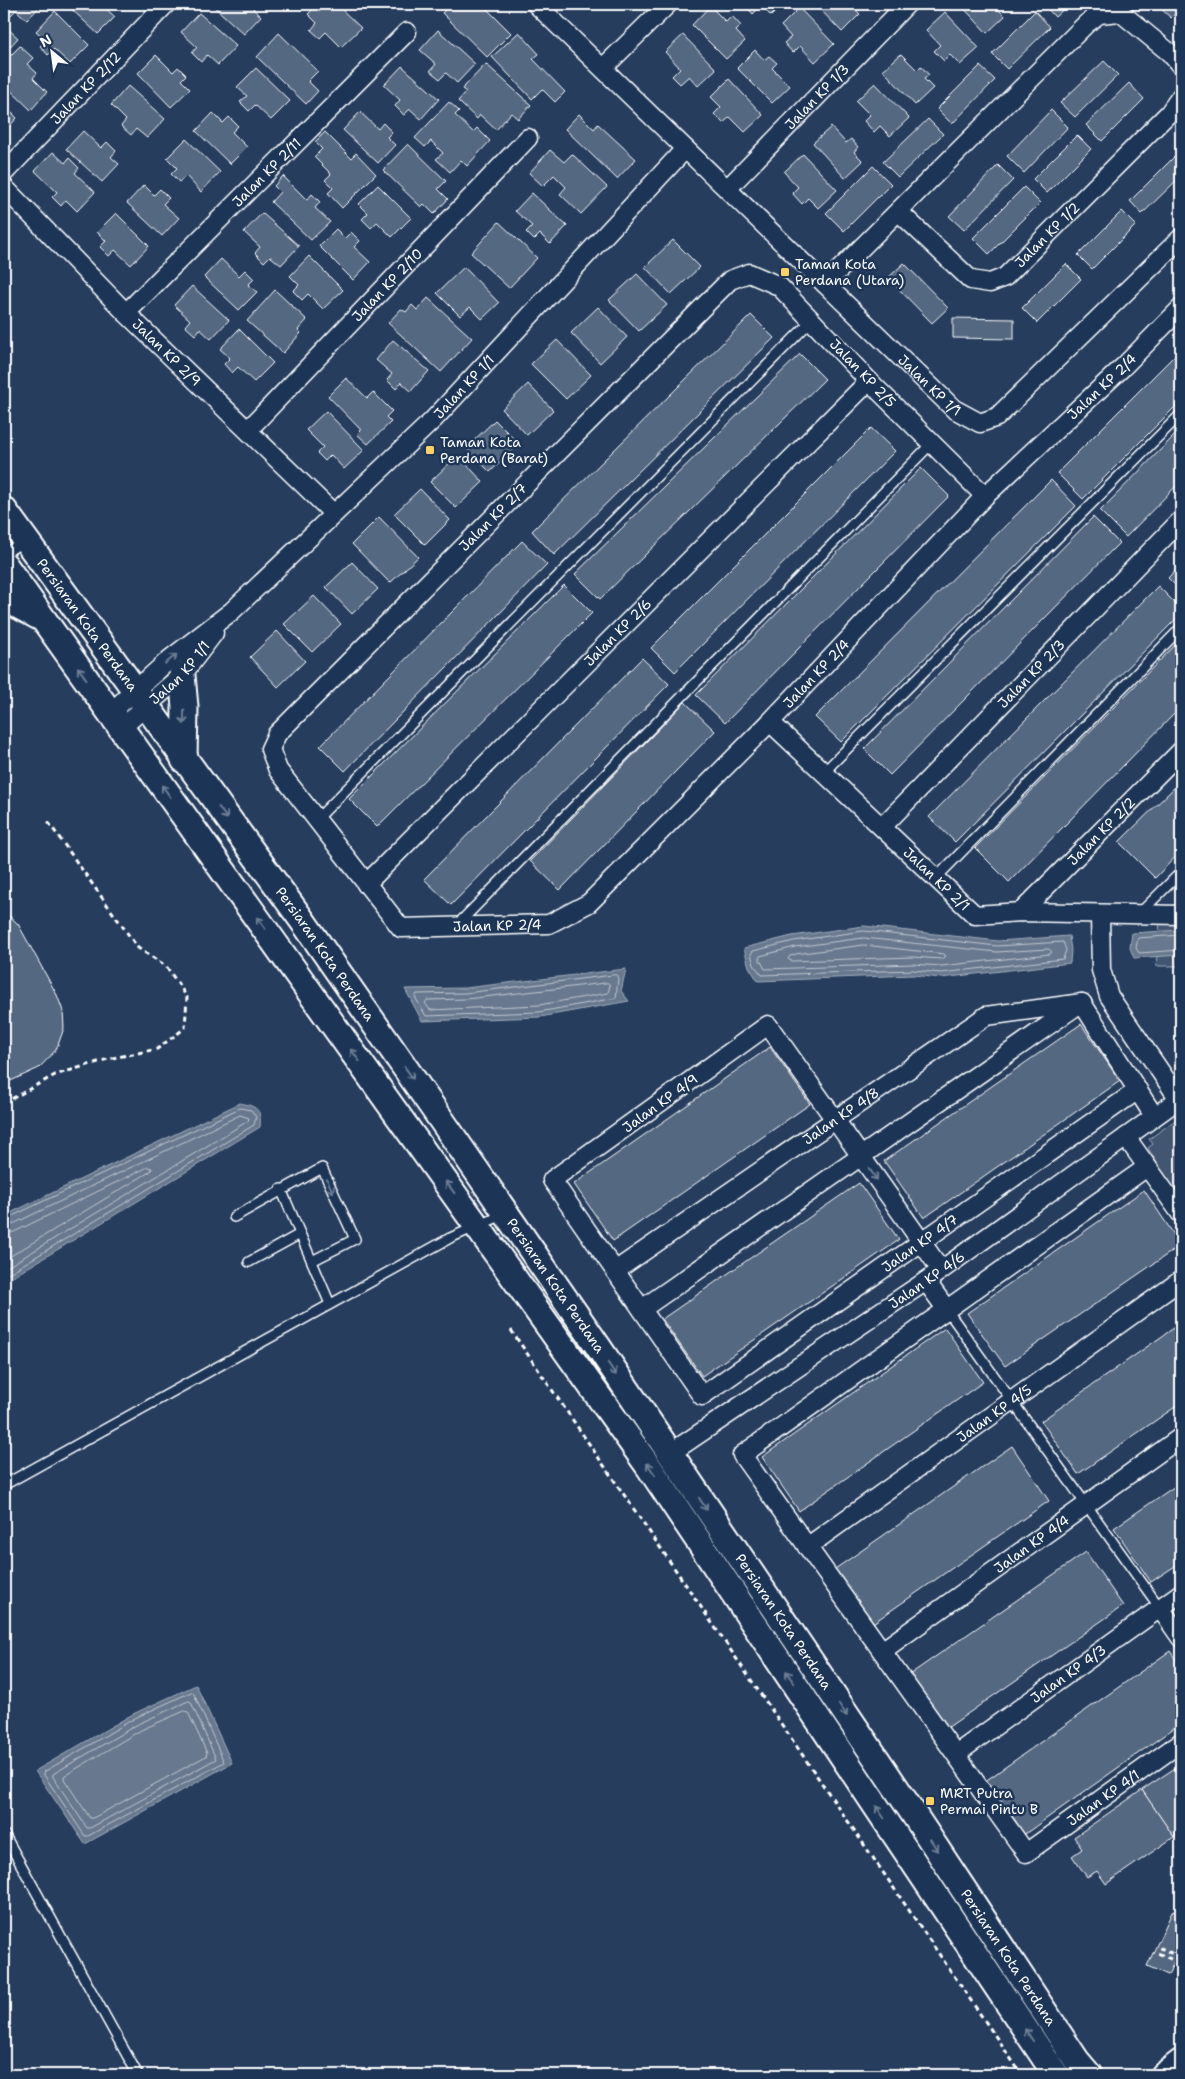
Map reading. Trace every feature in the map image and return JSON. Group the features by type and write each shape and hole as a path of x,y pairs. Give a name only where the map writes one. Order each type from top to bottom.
{"street":[{"name":"Jalan KP 2/12","path":"4,173 166,4"},
{"name":"Jalan KP 1/1","path":"536,4 954,410 980,423 997,417 1181,238"},
{"path":"603,68 668,4"},
{"name":"Jalan KP 1/3","path":"727,189 907,4"},
{"path":"825,284 1079,31 1099,14 1120,12 1170,53 1181,66"},
{"name":"Jalan KP 2/11","path":"126,313 407,32"},
{"name":"Jalan KP 1/2","path":"899,212 971,280 990,284 1005,277 1169,113 1181,96"},
{"name":"Jalan KP 2/10","path":"248,430 528,138"},
{"name":"Jalan KP 1/1","path":"140,699 170,659 232,612 433,420 685,149"},
{"name":"Jalan KP 2/9","path":"4,187 126,313 334,514"},
{"name":"Jalan KP 2/5","path":"730,280 749,273 779,286 869,381 985,496"},
{"name":"Jalan KP 2/7","path":"317,819 278,770 270,749 277,734 730,280"},
{"name":"Jalan KP 2/4","path":"366,884 401,928 549,924 589,903 770,722 985,496 1123,367 1181,308"},
{"name":"Jalan KP 2/6","path":"366,884 869,381"},
{"name":"Persiaran Kota Perdana","path":"4,512 302,920 594,1342 911,1810 1077,2061 1089,2075"},
{"name":"Jalan KP 2/3","path":"882,827 1181,520"},
{"name":"Persiaran Kota Perdana","path":"4,564 479,1226 649,1468 1056,2075"},
{"path":"4,598 43,619"},
{"name":"Jalan KP 1/1","path":"116,720 140,699 182,675 232,612"},
{"path":"182,675 184,760"},
{"name":"Jalan KP 2/1","path":"770,722 975,915 1021,912 1100,915 1181,915"},
{"name":"Jalan KP 2/2","path":"1021,912 1181,751"},
{"path":"317,819 366,884"},
{"path":"1100,915 1101,970 1109,996 1180,1098"},
{"path":"615,1271 642,1309 860,1155 1082,1003 1154,1116"},
{"name":"Jalan KP 4/8","path":"615,1271 986,1016 1082,1003"},
{"name":"Jalan KP 4/9","path":"615,1271 552,1180 768,1025 835,1120"},
{"name":"Jalan KP 4/7","path":"642,1309 702,1396 1138,1090"},
{"name":"Jalan KP 4/6","path":"669,1454 926,1281 1180,1098"},
{"path":"835,1120 941,1270"},
{"path":"1126,1137 1181,1214"},
{"path":"956,1754 742,1456 1147,1167"},
{"name":"Jalan KP 4/5","path":"807,1547 1181,1280"},
{"path":"926,1281 946,1310"},
{"name":"Jalan KP 4/4","path":"882,1651 1181,1437"},
{"name":"Jalan KP 4/3","path":"956,1754 1181,1593"},
{"path":"1160,1608 1181,1638"},
{"name":"Jalan KP 4/1","path":"956,1754 1026,1853 1181,1742"},
{"path":"1164,2075 1181,2062"}],"lane":[{"path":"317,819 812,320"},
{"path":"824,772 1181,414"},
{"path":"455,927 932,443"},
{"path":"4,554 25,540"},
{"path":"936,878 1181,628"},
{"path":"1139,915 1181,872"},
{"path":"234,1217 281,1189 322,1168 355,1238 312,1261"},
{"path":"281,1189 330,1304"},
{"path":"4,1485 450,1238 505,1214"},
{"path":"249,1262 300,1234"},
{"path":"946,1310 1160,1608"},
{"path":"4,1834 138,2075"}],"path":[{"path":"4,1103 55,1075 108,1059 157,1049 185,1028 187,997 166,966 138,948 46,819"},
{"path":"511,1330 1022,2075"},
{"path":"1179,1963 1158,1953 1160,1948 1181,1958"}],"shaded area":[{"path":"1181,920 1181,966 1156,966 1160,921"},
{"path":"1181,1116 1181,1203 1148,1148 1153,1144 1149,1139"}],"water":[{"path":"864,926 998,941 1069,936 1070,963 941,978 913,975 758,981 749,967 744,948 792,936"},
{"path":"1181,930 1181,955 1134,958 1130,948 1132,933"},
{"path":"626,969 621,991 629,1001 540,1017 422,1021 405,989 465,988"},
{"path":"240,1103 257,1109 260,1116 260,1127 4,1282 4,1216"},
{"path":"196,1685 232,1763 85,1844 35,1771 133,1714"}],"building":[{"path":"4,4 42,4 27,20 16,10 10,16 4,11"},
{"path":"66,4 101,4 115,17 98,34"},
{"path":"211,4 258,4 253,9 261,16 244,34"},
{"path":"318,4 336,4 361,28 341,47 326,32 320,38 311,30 317,23 308,14"},
{"path":"451,4 455,6 456,4 482,4 511,33 487,57 442,13"},
{"path":"783,4 771,16 761,6 753,14 745,5"},
{"path":"815,4 850,4 860,14 842,32"},
{"path":"960,4 1000,4 996,7 1005,16 987,33"},
{"path":"1043,4 1069,4 1055,17"},
{"path":"1156,4 1181,4 1181,8 1171,18"},
{"path":"710,6 726,22 732,16 741,26 736,31 745,41 726,59 692,25"},
{"path":"799,8 834,44 815,62 800,46 793,53 784,43 791,37 781,26"},
{"path":"55,11 89,45 70,64 54,49 48,55 40,46 46,40 36,31"},
{"path":"1035,11 1050,27 1007,69 992,54"},
{"path":"945,12 979,48 960,65 950,55 944,61 934,51 940,45 926,30"},
{"path":"199,13 236,46 218,65 207,55 201,62 192,53 197,47 181,32"},
{"path":"4,25 18,38 4,53"},
{"path":"438,30 475,64 457,83 446,73 440,79 430,71 436,64 420,50"},
{"path":"519,32 539,54 533,59 565,92 555,102 542,89 532,99 492,57"},
{"path":"279,33 318,71 308,81 318,91 306,104 257,57"},
{"path":"683,35 716,69 698,86 689,76 680,84 672,76 680,68 665,52"},
{"path":"20,46 33,58 27,64 37,73 33,78 47,92 31,110 4,84 4,62"},
{"path":"755,50 764,60 769,56 777,63 772,68 790,86 772,103 737,68"},
{"path":"901,54 917,70 921,66 929,75 924,79 933,88 915,105 883,70"},
{"path":"156,55 173,72 178,67 186,75 181,80 190,89 171,107 138,73"},
{"path":"1104,61 1118,75 1075,117 1060,103"},
{"path":"486,64 531,105 518,119 511,113 496,130 480,115 477,119 458,101 466,92 462,89"},
{"path":"402,66 439,99 421,119 410,109 404,115 395,106 400,100 384,85"},
{"path":"980,66 995,80 952,124 937,109"},
{"path":"256,68 290,101 271,120 255,105 249,111 240,102 247,96 237,87"},
{"path":"729,79 763,115 745,132 730,117 723,123 714,114 721,107 711,97"},
{"path":"875,83 909,118 890,136 880,126 874,132 864,121 870,115 856,101"},
{"path":"1129,83 1144,99 1102,141 1086,125"},
{"path":"128,86 165,119 147,138 136,129 131,135 121,126 126,120 111,105"},
{"path":"449,102 459,111 455,115 473,132 477,128 490,141 467,166 461,160 450,172 436,159 443,153 431,141 425,147 415,138"},
{"path":"4,105 17,118 4,132"},
{"path":"1051,110 1068,127 1024,173 1007,156"},
{"path":"360,112 378,129 383,123 392,132 387,137 395,145 378,163 343,130"},
{"path":"213,113 223,123 229,117 238,126 232,132 247,147 230,164 196,131"},
{"path":"579,114 594,129 598,124 636,159 617,179 565,129"},
{"path":"928,119 943,134 898,177 883,162"},
{"path":"831,127 846,143 851,139 858,147 854,152 863,161 845,178 813,143"},
{"path":"83,131 101,148 107,142 116,151 111,157 119,164 102,182 66,149"},
{"path":"325,132 351,158 356,153 376,174 342,208 328,193 333,188 325,180 331,174 314,157 322,149 315,142"},
{"path":"1077,135 1091,149 1047,193 1033,179"},
{"path":"186,139 220,172 201,192 186,176 179,182 171,174 177,168 167,158"},
{"path":"408,144 446,181 438,189 448,199 434,214 424,204 421,207 383,170"},
{"path":"550,150 564,162 572,154 607,187 581,214 560,194 566,187 554,175 543,186 529,173"},
{"path":"53,152 65,163 69,158 79,168 75,173 95,192 77,211 66,200 61,206 52,197 57,192 35,171"},
{"path":"803,154 837,190 818,208 808,198 802,204 792,193 798,187 784,172"},
{"path":"1174,157 1181,164 1181,176 1142,214 1130,201"},
{"path":"998,165 1013,180 964,230 949,216"},
{"path":"873,166 891,184 844,231 826,213"},
{"path":"283,176 307,200 312,194 320,202 315,208 330,222 311,240 271,202 280,192 274,186"},
{"path":"144,185 154,195 160,189 169,198 163,204 179,218 162,236 127,203"},
{"path":"378,185 411,218 392,237 377,222 371,228 362,219 368,213 359,204"},
{"path":"1024,187 1040,203 989,254 973,238"},
{"path":"532,193 567,226 550,244 540,234 534,240 526,232 532,226 515,211"},
{"path":"1122,211 1136,225 1092,269 1078,255"},
{"path":"116,213 149,246 131,265 115,250 109,256 100,247 106,241 97,232"},
{"path":"262,213 299,246 281,265 270,256 264,262 255,253 260,247 244,232"},
{"path":"499,222 537,258 509,288 471,253"},
{"path":"336,229 345,238 351,232 360,241 354,247 370,262 353,280 319,246"},
{"path":"673,240 700,267 671,294 645,267"},
{"path":"309,256 343,290 323,309 308,294 302,300 293,291 299,285 290,276"},
{"path":"221,259 239,276 245,270 254,279 248,285 257,292 239,310 204,277"},
{"path":"904,263 948,308 932,323 888,278"},
{"path":"1066,264 1081,279 1037,323 1022,308"},
{"path":"464,267 499,303 482,319 470,307 460,316 437,293"},
{"path":"637,274 667,305 639,331 609,300"},
{"path":"192,286 229,320 211,339 200,329 195,335 185,326 190,320 174,305"},
{"path":"275,290 307,320 298,330 301,333 283,353 247,321"},
{"path":"428,298 472,338 441,372 388,323 401,309 406,312 412,305 417,310"},
{"path":"598,307 627,337 600,363 571,333"},
{"path":"751,315 774,338 554,555 532,531"},
{"path":"953,318 1014,319 1014,339 953,338"},
{"path":"239,329 273,363 254,382 238,367 232,373 224,364 230,358 220,349"},
{"path":"393,340 429,371 411,391 401,382 396,389 387,380 392,374 376,360"},
{"path":"557,340 591,375 566,399 531,364"},
{"path":"1181,349 1181,401 1083,499 1057,473"},
{"path":"800,354 825,379 600,599 575,574"},
{"path":"346,378 367,398 373,392 392,411 386,417 391,422 368,444 357,434 361,430 328,396"},
{"path":"528,384 553,410 527,435 502,409"},
{"path":"326,411 364,450 344,469 331,455 325,461 317,453 323,447 306,430"},
{"path":"495,420 519,444 490,472 466,448"},
{"path":"871,428 895,451 675,672 651,648"},
{"path":"1181,429 1181,481 1126,537 1100,511"},
{"path":"458,455 483,482 456,508 430,482"},
{"path":"921,468 949,496 725,723 696,695"},
{"path":"1051,480 1076,506 841,742 815,717"},
{"path":"420,489 450,520 425,545 394,514"},
{"path":"379,517 418,557 390,583 352,544"},
{"path":"1093,517 1119,543 890,775 864,749"},
{"path":"522,541 547,565 345,771 320,746"},
{"path":"352,562 378,589 352,614 326,587"},
{"path":"1181,564 1181,591 1168,578"},
{"path":"564,585 592,613 377,827 349,799"},
{"path":"1158,586 1181,609 1181,614 955,842 929,817"},
{"path":"314,596 341,624 312,652 284,624"},
{"path":"277,631 305,661 278,687 250,657"},
{"path":"1181,639 1181,707 1009,882 975,848"},
{"path":"642,658 669,684 451,905 424,879"},
{"path":"685,702 715,731 560,890 530,861"},
{"path":"1181,781 1181,851 1155,878 1119,842"},
{"path":"4,911 18,924 57,995 63,1011 64,1028 54,1052 39,1068 4,1084"},
{"path":"1081,1024 1120,1081 924,1218 884,1161"},
{"path":"770,1047 810,1104 613,1241 574,1184"},
{"path":"859,1183 899,1240 702,1376 662,1319"},
{"path":"1144,1190 1181,1245 1005,1366 967,1313"},
{"path":"1181,1323 1181,1403 1078,1474 1041,1421"},
{"path":"945,1328 983,1382 799,1511 762,1457"},
{"path":"1012,1446 1049,1501 873,1623 835,1569"},
{"path":"1181,1482 1181,1562 1151,1582 1114,1528"},
{"path":"1086,1552 1123,1606 947,1728 909,1675"},
{"path":"1170,1651 1181,1667 1181,1723 1022,1836 984,1782"},
{"path":"1181,1764 1181,1823 1174,1837 1142,1790"},
{"path":"1142,1790 1174,1837 1106,1884 1097,1871 1087,1877 1072,1856 1082,1849 1074,1837"},
{"path":"1173,1910 1181,1913 1181,1947 1168,1975 1147,1966"}],"place":[{"name":"Taman Kota Perdana (Utara)","path":"785,272"},
{"name":"Taman Kota Perdana (Barat)","path":"430,450"},
{"name":"MRT Putra Permai Pintu B","path":"930,1801"}]}
